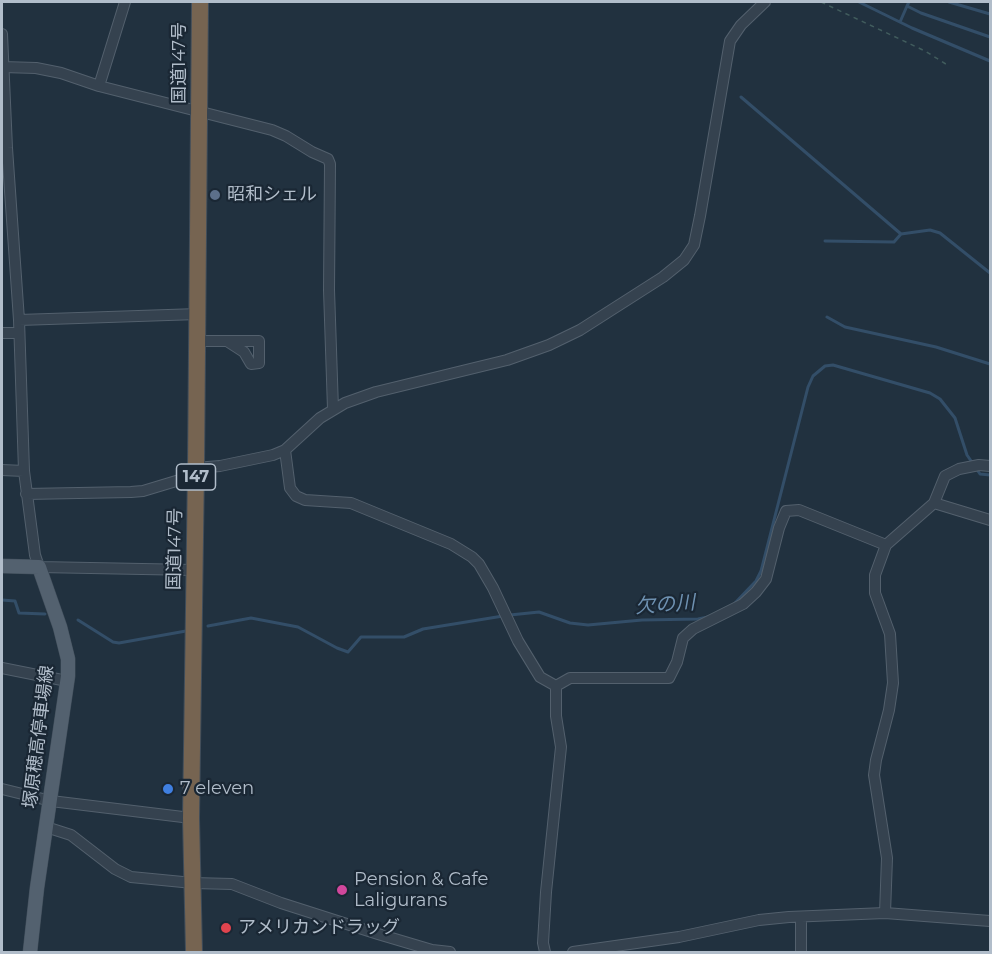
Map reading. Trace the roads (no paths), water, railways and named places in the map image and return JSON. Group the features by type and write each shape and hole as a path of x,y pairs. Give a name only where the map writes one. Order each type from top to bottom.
{"highway":[{"name":"国道147号","path":"194,952 190,818 198,341 200,2"}],"main road":[{"path":"2,566 39,567"},
{"name":"塚原穂高停車場線","path":"30,952 67,681 66,646 39,567"}],"street":[{"path":"99,86 125,2"},
{"path":"26,494 142,491 196,471 249,461 285,450 333,409 376,392 507,360 549,345 580,330 663,277 684,260 694,245 730,42 741,25 765,2"},
{"path":"2,34 4,148 20,320 24,471 35,555 39,567 194,570"},
{"path":"3,67 36,68 61,73 99,86 277,131 306,150 328,159 330,164 329,301 333,409"},
{"path":"20,320 198,314"},
{"path":"2,333 19,333"},
{"path":"198,341 227,341"},
{"path":"285,450 291,488 296,496 305,500 351,503 451,544 472,557 479,564 506,618 540,677 556,686"},
{"path":"885,913 887,858 874,775 893,683 890,634 875,593 875,575 886,545 934,503 945,476 980,466"},
{"path":"2,470 24,471"},
{"path":"934,503 990,520"},
{"path":"556,686 570,678 669,678 677,662 683,638 693,629 743,604 766,579 779,528 786,511 799,510 886,545"},
{"path":"2,668 67,681"},
{"path":"545,952 543,943 546,892 561,747 556,716 556,686"},
{"path":"2,789 51,801 190,818"},
{"path":"46,827 71,835 115,869 131,877 232,884 281,903 387,937 450,952"},
{"path":"573,952 679,937 759,920 885,913 990,921"},
{"path":"801,918 801,952"}],"waterway":[{"path":"859,2 912,28 990,61"},
{"path":"909,2 907,6 921,13 990,37"},
{"path":"949,2 990,14"},
{"path":"900,22 907,6"},
{"path":"741,97 901,234 930,230 940,233 990,273"},
{"path":"825,241 894,242 901,234"},
{"path":"827,317 845,327 936,347 990,364"},
{"name":"欠の川","path":"735,603 756,581 761,571 808,387 813,376 825,366 833,365 930,393 940,399 955,418 967,455 980,474 990,475"},
{"name":"欠の川","path":"2,600 15,601 19,613 45,614"},
{"name":"欠の川","path":"510,615 539,612 570,623 588,625 708,617"},
{"name":"欠の川","path":"208,626 251,618 298,627 348,652 361,637 404,637 423,629 503,616"},
{"name":"欠の川","path":"78,620 113,642 119,643 186,631"}],"place":[{"name":"昭和シェル","path":"215,195"},
{"name":"7 eleven","path":"168,789"},
{"name":"Pension & Cafe Laligurans","path":"342,890"},
{"name":"アメリカンドラッグ","path":"226,928"}]}
